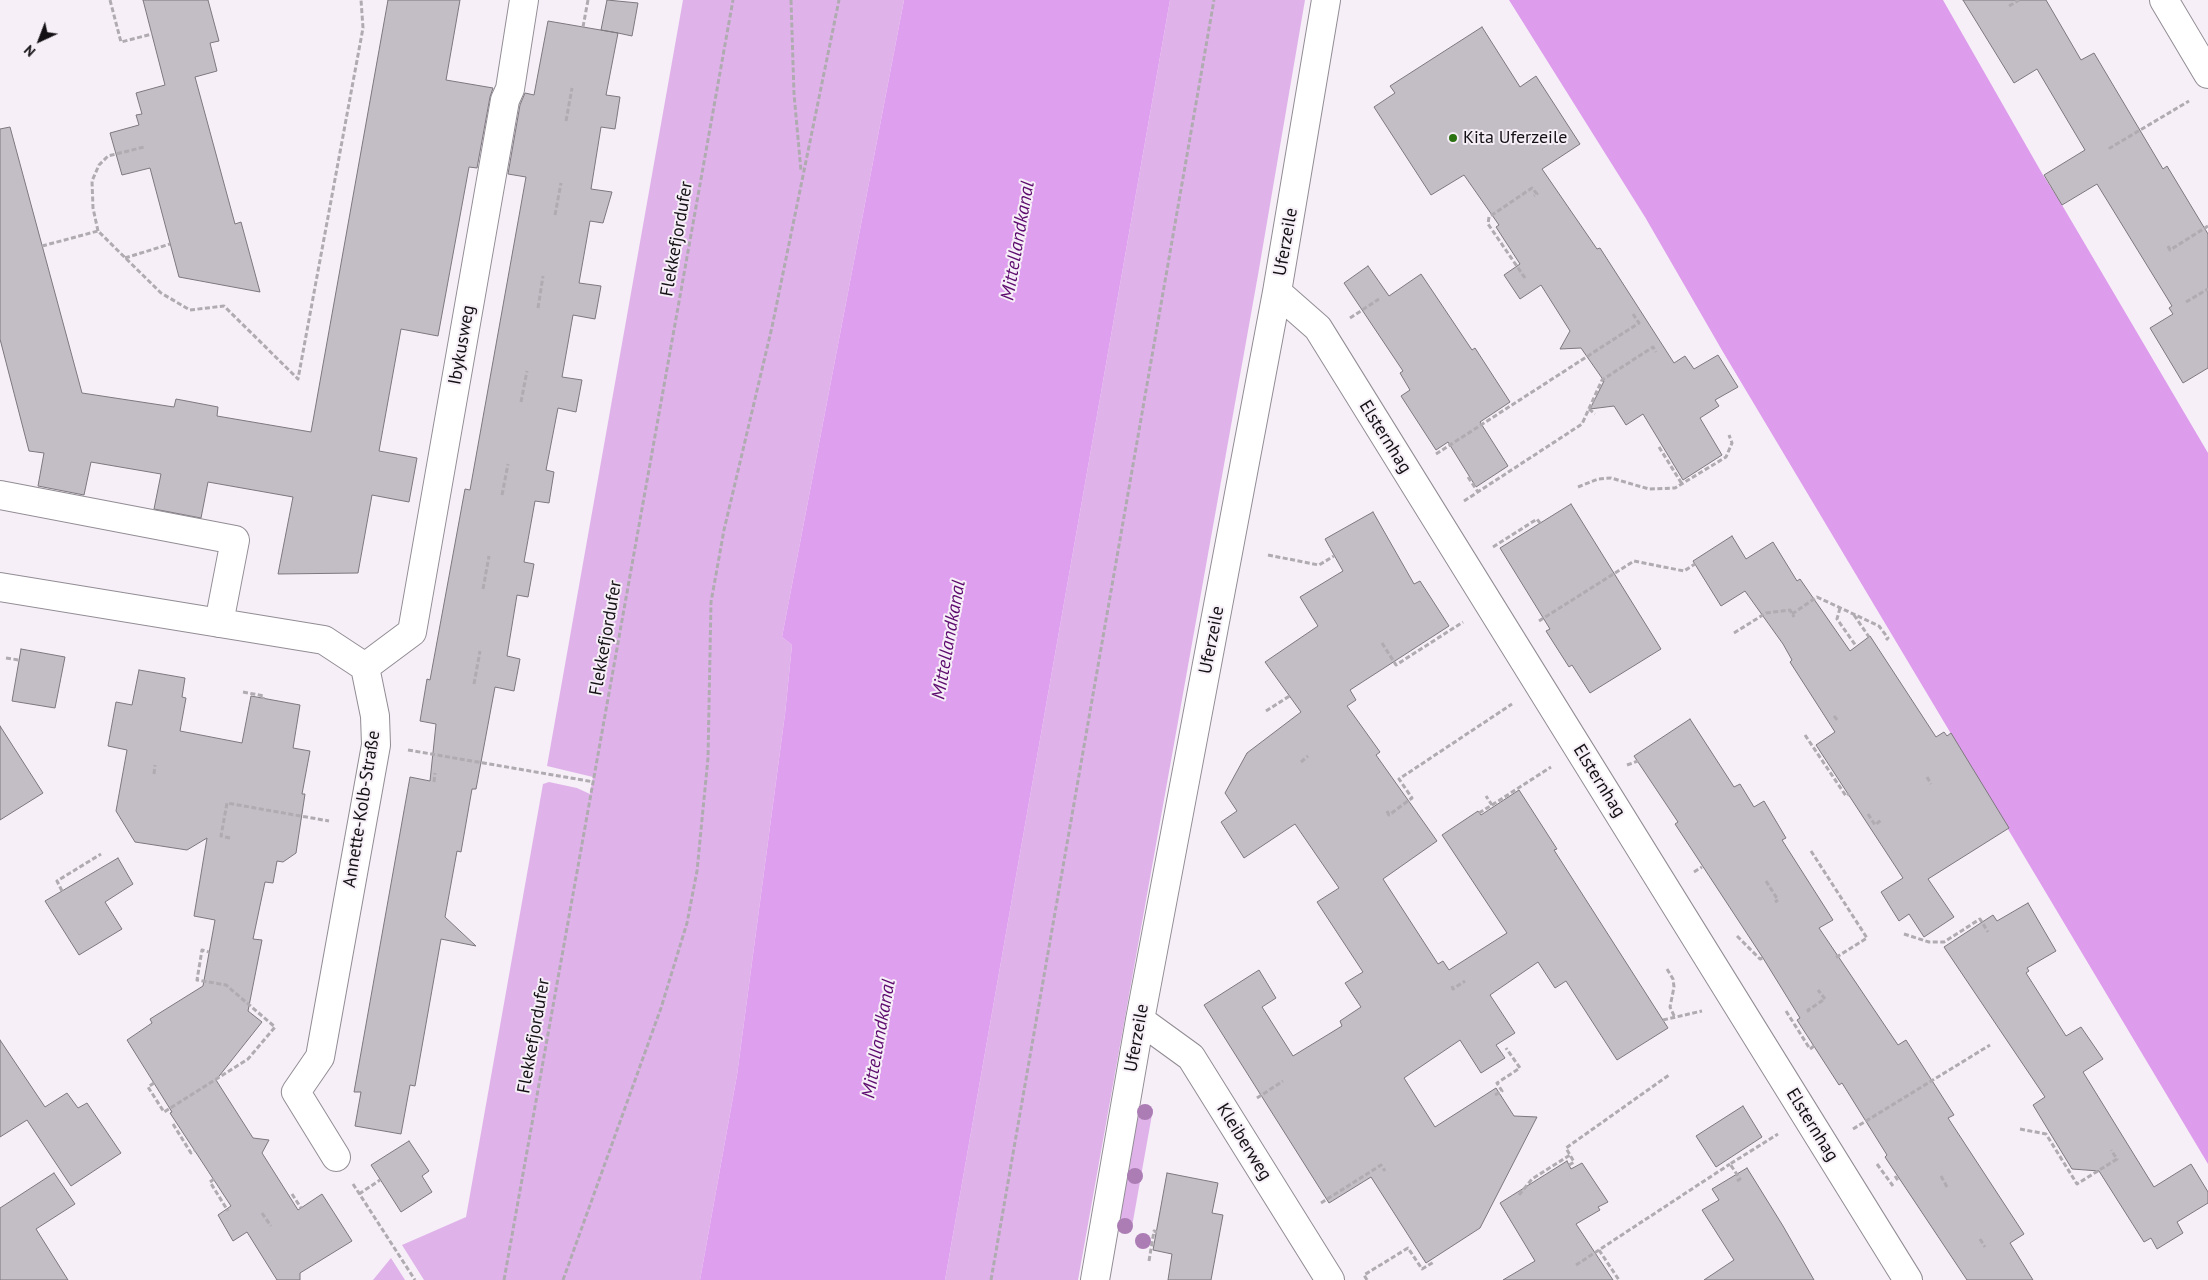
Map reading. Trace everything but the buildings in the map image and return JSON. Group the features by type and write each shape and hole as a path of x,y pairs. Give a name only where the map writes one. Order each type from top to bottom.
{"street":[{"name":"Ibykusweg","path":"366,667 412,632 524,0"},
{"name":"Uferzeile","path":"1095,1280 1140,1020 1277,292 1326,0"},
{"path":"2164,0 2208,74"},
{"name":"Elsternhag","path":"1277,292 1318,328 1908,1280"},
{"path":"0,495 235,540 219,623"},
{"path":"0,587 324,640 366,667"},
{"name":"Annette-Kolb-Straße","path":"336,1157 296,1092 320,1058 376,745 376,716 366,667"},
{"name":"Kleiberweg","path":"1140,1020 1191,1057 1330,1280"}],"path":[{"path":"110,0 121,42 152,34"},
{"path":"144,147 108,156 99,165 92,181 93,208 98,231 160,293 190,310 224,306 298,379 363,28 361,0"},
{"path":"583,27 588,0"},
{"name":"Flekkefjordufer","path":"504,1280 733,0"},
{"path":"791,0 794,94 802,174"},
{"path":"563,1280 661,1008 687,923 697,871 708,758 711,602 724,530 772,327 839,0"},
{"path":"991,1280 1214,0"},
{"path":"2009,6 2018,0"},
{"path":"566,121 572,88"},
{"path":"2110,147 2195,97"},
{"path":"555,215 561,184"},
{"path":"1525,278 1488,224 1489,217 1532,188 1537,194 1534,196"},
{"path":"2168,246 2170,250 2208,226"},
{"path":"42,246 98,231"},
{"path":"125,258 170,244"},
{"path":"538,308 544,276"},
{"path":"2186,302 2208,289"},
{"path":"1342,324 1379,299"},
{"path":"1433,455 1639,324 1632,314"},
{"path":"1462,502 1582,424 1602,380 1653,347 1656,352"},
{"path":"521,402 527,371"},
{"path":"1589,409 1595,414"},
{"path":"1578,487 1598,479 1611,478 1656,490 1675,488 1703,469 1726,457 1732,443 1729,435"},
{"path":"1659,447 1682,484"},
{"path":"502,495 508,464"},
{"path":"1468,477 1478,492"},
{"path":"1491,548 1537,519 1540,523"},
{"path":"1268,555 1319,565 1334,556"},
{"path":"483,589 489,556"},
{"path":"1537,622 1634,561 1684,571 1695,564"},
{"path":"1734,633 1766,612 1790,610 1793,615 1817,597 1879,626 1888,638 1886,640"},
{"path":"1840,608 1838,619 1856,646"},
{"path":"1853,614 1869,637"},
{"path":"1382,643 1396,665 1472,616"},
{"path":"474,684 480,652"},
{"path":"6,658 19,660"},
{"path":"243,692 264,696 263,699"},
{"path":"1266,711 1291,695"},
{"path":"1386,812 1389,815 1412,798 1399,779 1515,702"},
{"path":"1834,716 1838,721"},
{"path":"1805,735 1846,796 1849,794"},
{"path":"376,745 594,782"},
{"path":"1479,813 1578,749"},
{"path":"1300,762 1308,756"},
{"path":"1632,765 1638,762"},
{"path":"154,774 155,765"},
{"path":"434,782 435,773"},
{"path":"1926,776 1931,784"},
{"path":"1486,796 1492,805"},
{"path":"230,838 221,836 227,803 361,827"},
{"path":"1868,814 1875,825 1881,820"},
{"path":"1812,851 1867,938 1835,958"},
{"path":"62,891 57,881 101,854"},
{"path":"1691,874 1702,867"},
{"path":"1766,881 1778,900 1775,902"},
{"path":"1904,934 1929,942 1944,942 1980,919 1988,932"},
{"path":"154,1084 148,1087 164,1112 248,1059 275,1027 226,985 197,980 202,950 209,952"},
{"path":"1758,956 1760,959 1762,958"},
{"path":"1667,969 1673,979 1670,1007 1675,1018"},
{"path":"1452,986 1453,989 1465,981"},
{"path":"1809,1012 1808,1010 1825,999 1818,990"},
{"path":"1663,1020 1707,1010"},
{"path":"1786,1011 1810,1049 1814,1046"},
{"path":"1852,1129 1990,1045"},
{"path":"1495,1095 1502,1091 1497,1083 1520,1068 1506,1048"},
{"path":"1569,1165 1574,1162 1566,1148 1669,1075"},
{"path":"1253,1101 1283,1081"},
{"path":"172,1124 191,1153 195,1150"},
{"path":"2020,1129 2046,1134 2077,1184 2117,1159 2111,1150"},
{"path":"1576,1265 1779,1133"},
{"path":"1519,1196 1532,1179 1570,1155"},
{"path":"336,1157 415,1280"},
{"path":"1730,1164 1740,1179 1737,1181"},
{"path":"1318,1205 1381,1166 1385,1171"},
{"path":"1895,1176 1899,1182"},
{"path":"1941,1176 1948,1186"},
{"path":"214,1179 210,1182 228,1212"},
{"path":"359,1194 380,1180"},
{"path":"292,1194 301,1208"},
{"path":"262,1213 271,1226"},
{"path":"1149,1261 1154,1231 1157,1232"},
{"path":"1980,1239 1985,1247"},
{"path":"1367,1280 1364,1275 1408,1248 1422,1269 1434,1262"},
{"path":"1599,1250 1619,1280"}],"shaded area":[{"path":"683,0 904,0 782,637 792,645 785,714 737,1075 700,1280 424,1280 402,1245 466,1217 543,784 549,782 577,788 590,794 593,777 547,766"},
{"path":"1170,0 1305,0 1258,275 1078,1280 945,1280"},
{"path":"1509,0 1943,0 2043,175 2208,453 2208,1164 1723,352 1645,217"},
{"path":"1139,1107 1153,1109 1131,1232 1118,1229"},
{"path":"391,1258 405,1280 373,1280"}],"water":[{"name":"Mittellandkanal","path":"904,0 1170,0 945,1280 700,1280 737,1075 785,714 792,645 782,637"}],"place":[{"name":"Kita Uferzeile","path":"1453,138"}]}
